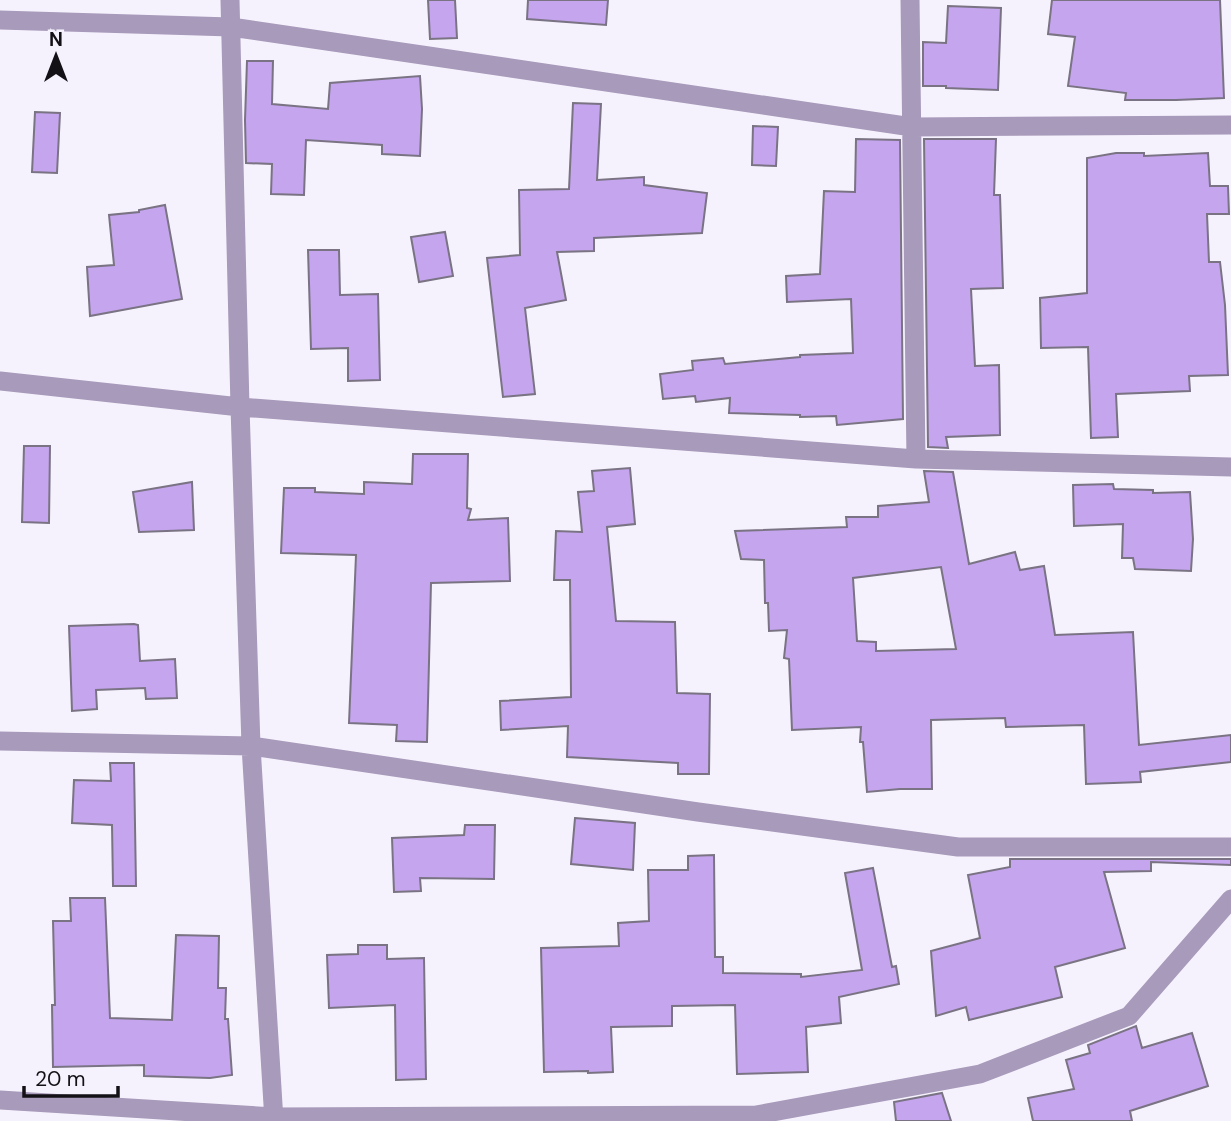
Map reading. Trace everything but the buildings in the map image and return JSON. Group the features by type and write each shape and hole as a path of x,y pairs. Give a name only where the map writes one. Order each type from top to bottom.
{"street":[{"path":"230,0 251,746 274,1119"},
{"path":"909,0 916,460"},
{"path":"0,20 231,27 912,127 1231,125"},
{"path":"0,381 240,407 916,460 1231,467"},
{"path":"0,741 251,746 698,812 958,847 1231,847"},
{"path":"0,1100 274,1119 756,1115 980,1074 1129,1016 1231,899"}]}
